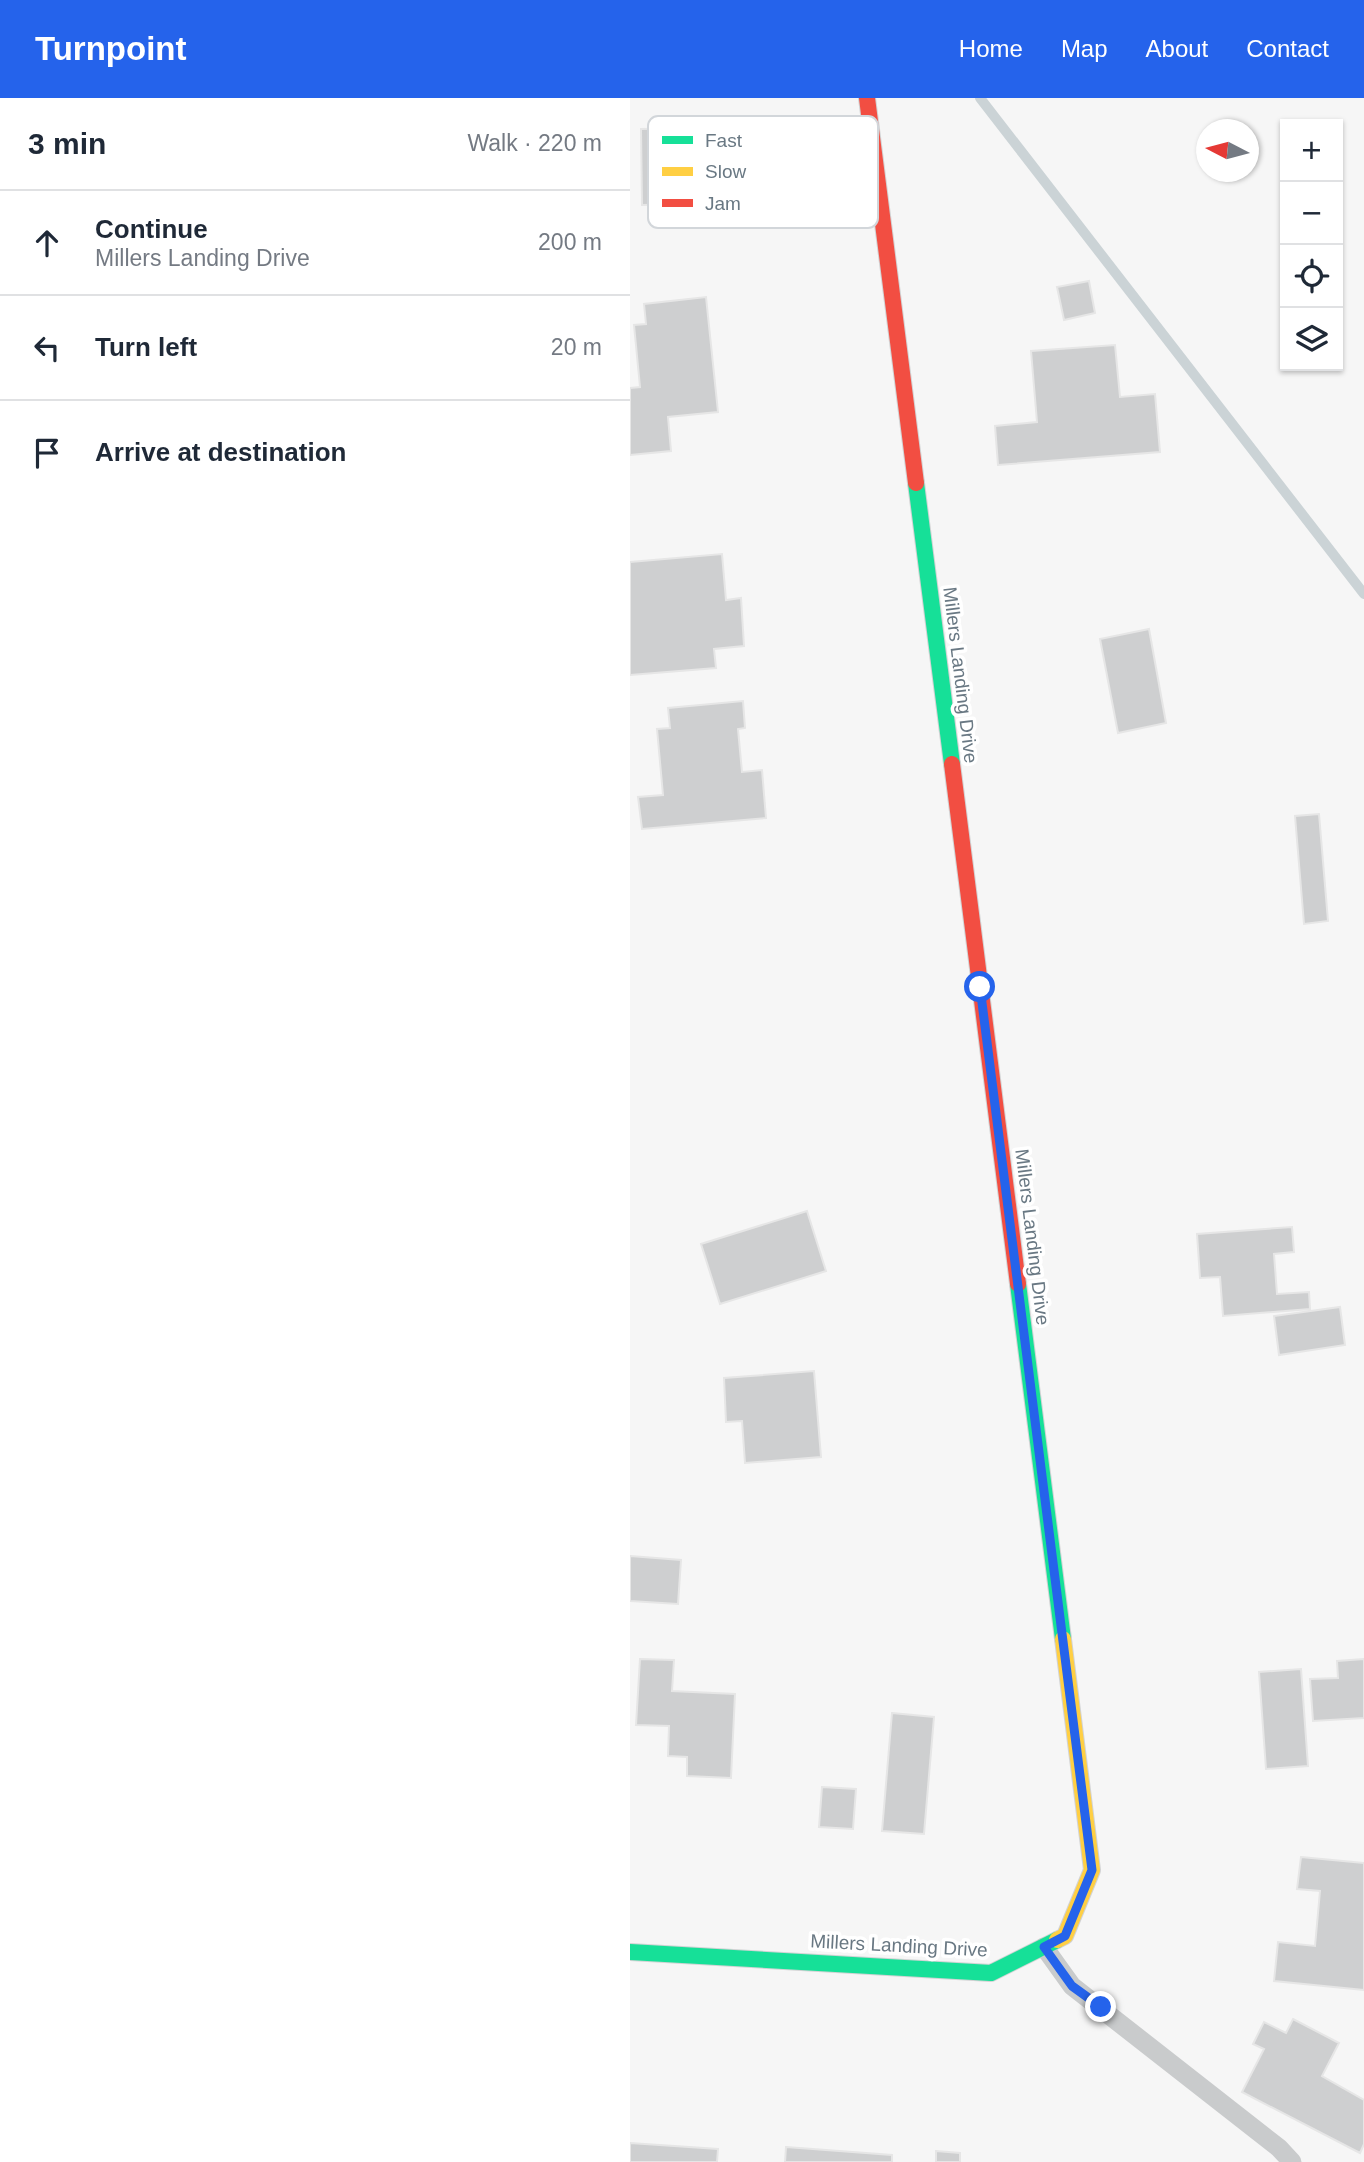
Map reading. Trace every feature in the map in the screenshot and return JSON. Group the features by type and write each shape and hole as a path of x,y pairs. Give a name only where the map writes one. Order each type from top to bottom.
{"street":[{"name":"Millers Landing Drive","path":"867,98 869,116"},
{"name":"Millers Landing Drive","path":"630,1952 991,1973 1065,1936 1092,1870 878,185"}],"lane":[{"path":"1044,1947 1072,1986 1279,2147 1292,2162"}],"building":[{"path":"641,129 648,129 648,205 642,205"},
{"path":"1089,281 1095,313 1064,320 1057,287"},
{"path":"706,297 718,412 668,417 671,451 630,455 630,388 640,387 634,325 646,324 644,304"},
{"path":"1115,345 1120,397 1155,394 1160,452 998,465 995,426 1037,422 1031,351"},
{"path":"722,554 726,600 741,598 744,646 714,649 716,668 630,675 630,562"},
{"path":"1149,629 1166,723 1118,733 1100,639"},
{"path":"743,701 745,728 738,729 742,772 762,770 766,818 642,829 638,797 663,795 657,729 670,728 668,708"},
{"path":"1319,814 1328,921 1304,924 1295,816"},
{"path":"807,1211 826,1271 720,1304 701,1244"},
{"path":"1292,1227 1294,1252 1274,1254 1277,1294 1309,1292 1310,1309 1223,1316 1220,1277 1200,1278 1197,1234"},
{"path":"1340,1307 1345,1345 1279,1355 1274,1316"},
{"path":"814,1371 821,1457 745,1463 742,1421 726,1422 724,1378"},
{"path":"630,1556 681,1560 678,1604 630,1601"},
{"path":"640,1659 674,1660 672,1691 735,1694 731,1778 687,1776 687,1757 668,1756 669,1726 636,1725"},
{"path":"1364,1659 1364,1718 1313,1721 1310,1679 1338,1678 1337,1661"},
{"path":"1301,1669 1308,1766 1266,1769 1259,1672"},
{"path":"892,1713 934,1717 924,1834 882,1831"},
{"path":"822,1787 856,1789 853,1829 819,1827"},
{"path":"1301,1857 1364,1863 1364,1990 1274,1981 1278,1942 1315,1946 1320,1891 1297,1889"},
{"path":"1293,2019 1339,2043 1322,2076 1364,2100 1364,2144 1360,2153 1242,2092 1264,2049 1253,2044 1264,2022 1286,2033"},
{"path":"630,2143 718,2149 717,2162 630,2162"},
{"path":"786,2147 892,2155 892,2162 785,2162"},
{"path":"936,2151 960,2153 960,2162 936,2162"}],"waterway":[{"path":"980,98 1364,594"}],"traffic: fast":[{"path":"916,483 952,764"},
{"path":"1018,1284 1063,1639"},
{"path":"630,1952 991,1973 1057,1940"}],"traffic: slow":[{"path":"1057,1940 1065,1936 1092,1870 1063,1639"}],"traffic: jam":[{"path":"867,98 869,116"},
{"path":"878,184 916,483"},
{"path":"952,764 1018,1284"}],"route":[{"path":"980,987 1092,1870 1065,1936 1044,1947 1072,1986 1101,2007"}]}
